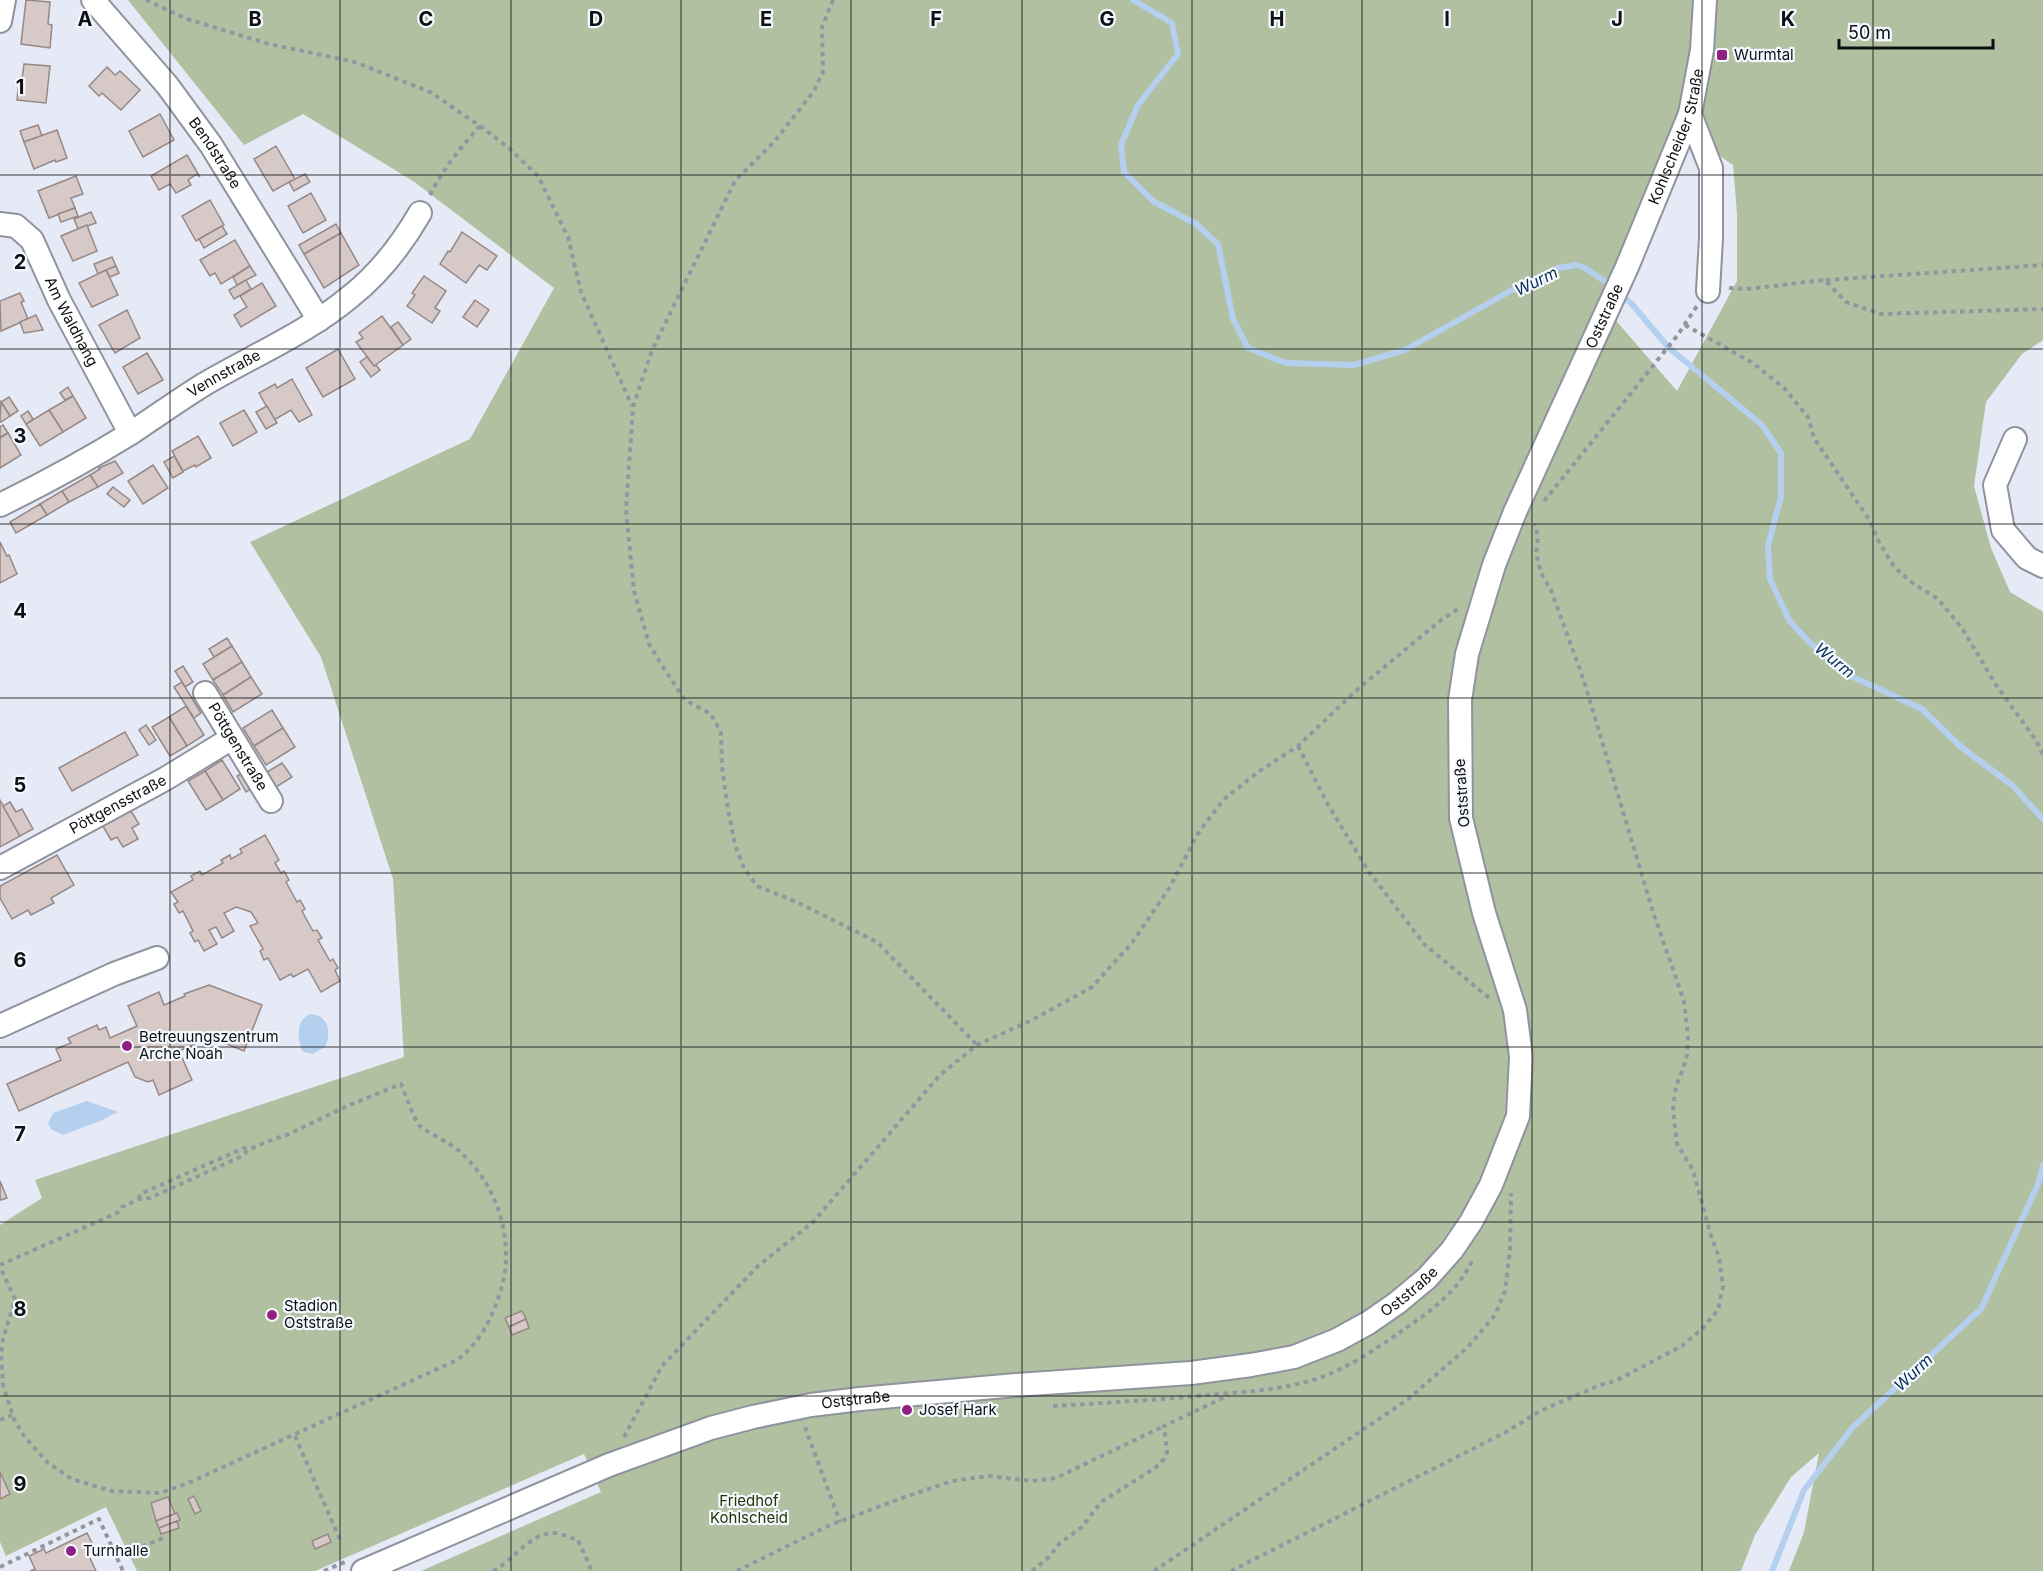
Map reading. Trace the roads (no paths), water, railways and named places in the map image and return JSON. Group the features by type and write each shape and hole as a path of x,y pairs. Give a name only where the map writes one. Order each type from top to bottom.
{"street":[{"path":"0,21 4,0"},
{"name":"Bendstraße","path":"93,0 167,85 211,145 319,320"},
{"name":"Kohlscheider Straße","path":"1627,267 1690,114 1702,50 1705,0"},
{"path":"1690,114 1711,168 1708,291"},
{"name":"Vennstraße","path":"0,505 51,481 202,386 319,320 352,296 378,271 402,243 420,213"},
{"name":"Am Waldhang","path":"0,224 16,226 32,240 59,300 130,433"},
{"name":"Oststraße","path":"363,1571 609,1465 711,1428 812,1405 1016,1385 1211,1371 1294,1357 1336,1340 1368,1323 1397,1304 1427,1278 1452,1250 1471,1222 1491,1185 1518,1116 1521,1057 1515,1010 1484,913 1461,818 1460,700 1470,646 1494,565 1528,484 1627,267"},
{"path":"2015,439 1995,485 2003,530 2027,558 2043,566"},
{"name":"Pöttgenstraße","path":"205,693 272,801"},
{"name":"Pöttgensstraße","path":"0,868 165,779 232,738"},
{"path":"0,1026 114,974 157,958"}],"water":[{"path":"310,1014 321,1017 328,1030 325,1047 312,1054 302,1051 299,1041 300,1025"},
{"path":"87,1101 118,1112 63,1135 51,1129 48,1123 53,1113"}],"waterway":[{"name":"Wurm","path":"1133,0 1172,23 1178,54 1138,105 1121,145 1124,172 1153,201 1196,224 1218,244 1233,319 1248,348 1286,363 1354,365 1405,350 1512,290 1558,268 1576,265 1585,268 1632,304 1668,347 1762,425 1781,453 1781,497 1768,545 1770,579 1789,620 1808,641 1849,675 1922,709 1961,747 2012,785 2043,819"},
{"name":"Wurm","path":"1772,1571 1804,1490 1853,1427 1981,1309 2039,1182 2043,1165"}],"place":[{"name":"Wurmtal","path":"1722,55"},
{"name":"Betreuungszentrum Arche Noah","path":"127,1046"},
{"name":"Stadion Oststraße","path":"272,1315"},
{"name":"Josef Hark","path":"907,1410"},
{"name":"Turnhalle","path":"71,1551"}],"park label":[{"name":"Friedhof Kohlscheid","path":"749,1510"}]}
